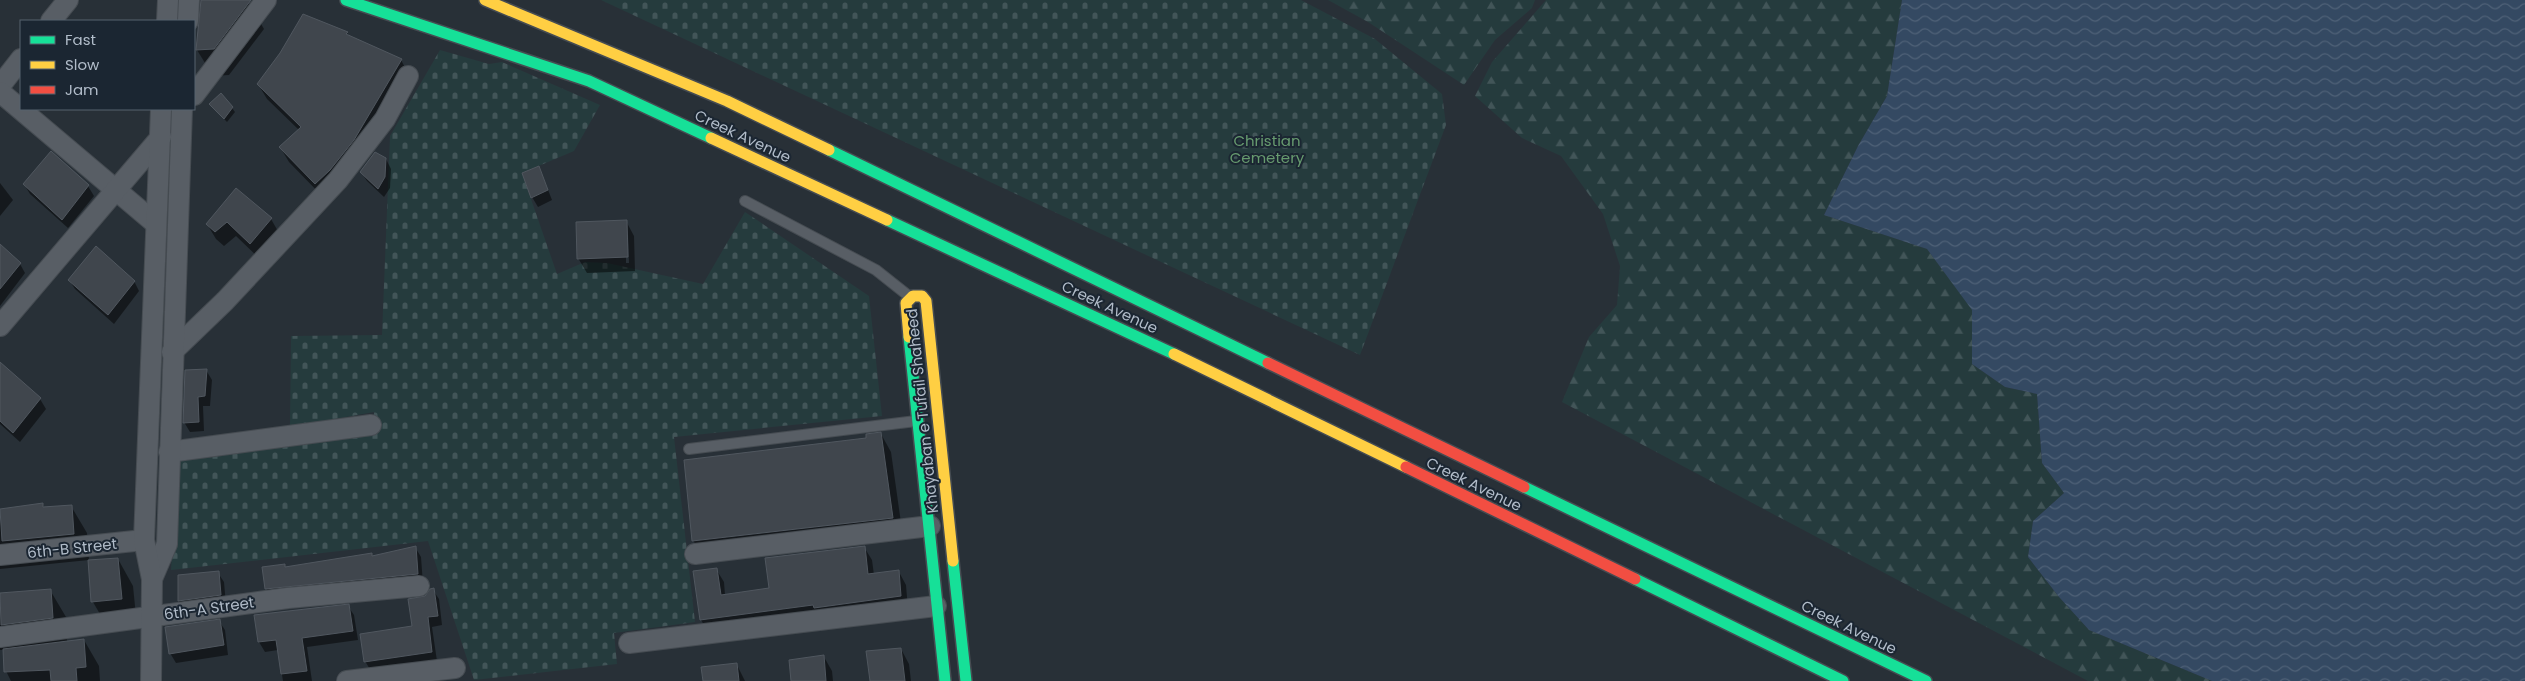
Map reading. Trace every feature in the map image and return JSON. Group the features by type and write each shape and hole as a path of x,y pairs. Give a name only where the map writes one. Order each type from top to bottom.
{"main road":[{"name":"Creek Avenue","path":"346,0 589,81 1148,341 1843,681"},
{"name":"Creek Avenue","path":"485,0 727,101 1926,681"},
{"name":"Khayaban e Tufail Shaheed","path":"945,681 906,302 910,297 922,296 926,301 966,681"}],"street":[{"path":"52,20 68,0"},
{"path":"167,20 168,0"},
{"path":"188,20 189,0"},
{"path":"195,93 266,0"},
{"path":"0,86 20,60"},
{"path":"172,352 225,301 338,180 385,119 408,76"},
{"path":"0,92 20,109"},
{"path":"21,110 155,223"},
{"path":"151,681 152,579 144,540 158,140 161,110"},
{"path":"0,326 117,191 182,110"},
{"path":"152,579 167,544 172,352 185,110"},
{"path":"169,452 371,425"},
{"path":"695,554 930,526"},
{"name":"6th-B Street","path":"0,556 144,540"},
{"name":"6th-A Street","path":"0,638 288,598 419,586"},
{"path":"629,643 936,606"},
{"path":"348,681 456,668"}],"lane":[{"path":"745,201 876,270 910,297"},
{"path":"689,449 917,421"}],"green space":[{"name":"Christian Cemetery","path":"601,0 1301,0 1375,39 1442,94 1446,125 1360,355"},
{"path":"1328,0 1535,0 1532,8 1495,40 1464,85 1368,22"},
{"path":"1546,0 1902,0 1887,96 1858,146 1824,215 1927,249 1972,309 1972,364 2005,387 2037,394 2042,463 2064,493 2033,521 2028,557 2059,597 2089,630 2212,681 2088,681 1562,402 1589,337 1617,305 1620,266 1603,214 1561,156 1522,138 1475,96 1492,62"},
{"path":"440,50 489,64 502,62 600,105 574,151 522,173 557,274 585,262 607,263 703,284 745,212 869,296 882,416 674,437 695,622 614,633 617,664 474,680 428,541 171,570 178,457 374,428 374,412 290,427 291,336 382,335 390,136"}],"water":[{"path":"1902,0 2525,0 2525,681 2212,681 2089,630 2059,597 2028,557 2033,521 2064,493 2042,463 2037,394 2005,387 1972,364 1972,310 1927,249 1824,215 1858,146 1887,96"}],"building":[{"path":"201,0 251,0 214,49 196,50"},
{"path":"303,14 348,32 346,34 402,59 354,140 330,170 315,184 279,147 301,127 257,84 280,53"},
{"path":"221,93 233,107 224,119 209,104"},
{"path":"51,151 89,185 62,220 23,184"},
{"path":"375,152 386,158 385,177 378,189 360,172"},
{"path":"539,166 548,190 531,198 522,173"},
{"path":"236,188 272,218 250,244 227,222 215,232 206,224"},
{"path":"627,220 628,257 577,259 576,222"},
{"path":"0,244 21,263 0,289"},
{"path":"96,246 135,281 108,315 68,280"},
{"path":"0,362 41,398 13,433 0,421"},
{"path":"207,369 205,396 198,397 199,422 183,423 185,370"},
{"path":"881,432 893,518 692,541 684,460 866,438 866,434"},
{"path":"43,503 43,507 72,505 74,534 2,541 0,509"},
{"path":"416,546 418,574 265,589 262,567 285,564 285,567 372,553 372,556"},
{"path":"865,546 868,574 899,570 901,596 814,608 813,605 700,620 693,571 717,568 721,595 769,588 765,558"},
{"path":"118,558 122,599 91,602 88,560"},
{"path":"219,571 221,595 178,601 178,575"},
{"path":"434,588 438,616 428,617 432,652 364,662 360,634 412,626 408,599 425,596 430,589"},
{"path":"51,589 53,618 1,625 0,593"},
{"path":"349,604 353,631 302,638 307,671 281,674 276,640 258,642 254,615"},
{"path":"220,619 224,645 169,654 165,627"},
{"path":"84,639 86,667 76,668 77,681 51,681 50,670 4,672 3,649"},
{"path":"901,648 905,681 870,681 866,651"},
{"path":"824,655 826,681 791,681 789,660"},
{"path":"737,663 739,681 703,681 701,667"}],"traffic: fast":[{"path":"346,0 589,81 711,138"},
{"path":"829,150 1268,363"},
{"path":"887,220 1174,354"},
{"path":"909,337 945,681"},
{"path":"1524,487 1926,681"},
{"path":"953,561 966,681"},
{"path":"1635,579 1843,681"}],"traffic: slow":[{"path":"485,0 727,101 829,150"},
{"path":"711,138 887,220"},
{"path":"909,337 906,303 913,296 922,296 926,301 953,561"},
{"path":"1174,354 1406,467"}],"traffic: jam":[{"path":"1268,363 1524,487"},
{"path":"1406,467 1635,579"}]}
